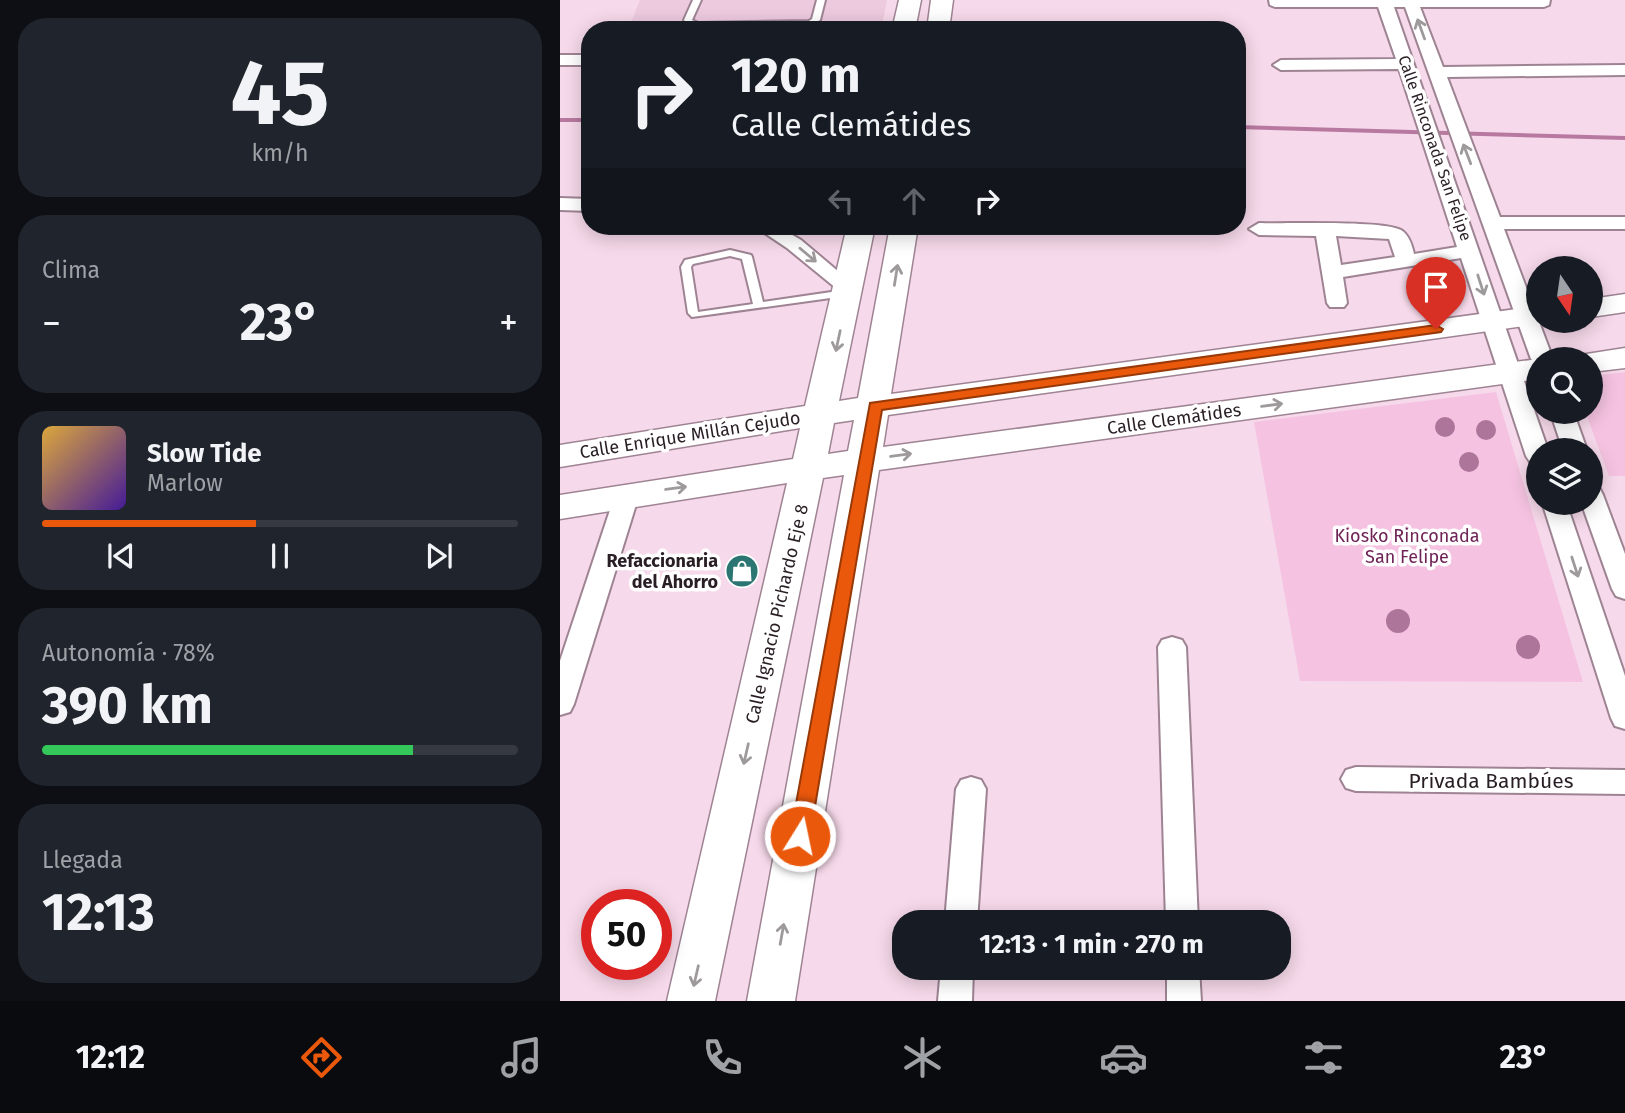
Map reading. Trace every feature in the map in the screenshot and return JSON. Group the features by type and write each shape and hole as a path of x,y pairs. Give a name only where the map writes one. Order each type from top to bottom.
{"main road":[{"path":"905,21 910,0"},
{"path":"939,21 942,0"},
{"name":"Calle Ignacio Pichardo Eje 8","path":"691,1001 859,235"},
{"path":"771,1001 903,235"},
{"path":"1603,306 1625,303"},
{"path":"821,414 1526,317"},
{"path":"1603,361 1625,358"},
{"name":"Calle Clemátides","path":"809,468 1525,371"},
{"name":"Calle Enrique Millán Cejudo","path":"560,456 821,414"},
{"path":"560,507 809,468"}],"street":[{"name":"Calle Rinconada San Felipe","path":"1384,1 1493,321 1525,371 1535,438"},
{"name":"Calle Rinconada San Felipe","path":"1411,1 1489,213 1526,302"},
{"path":"1275,2 1544,2"},
{"path":"560,60 581,60"},
{"path":"1281,65 1406,64"},
{"path":"1436,72 1625,70"},
{"path":"560,204 581,205"},
{"path":"1489,213 1625,223"},
{"path":"1259,229 1382,231 1396,234 1406,261"},
{"path":"1325,230 1337,303"},
{"path":"779,235 794,244 848,291"},
{"path":"1334,272 1470,251"},
{"path":"560,704 627,495"},
{"path":"1557,515 1625,718"},
{"path":"1601,515 1618,548 1625,589"},
{"path":"1172,648 1182,910"},
{"name":"Privada Bambúes","path":"1356,779 1625,782"},
{"path":"962,910 971,789"},
{"path":"955,1001 956,980"},
{"path":"1183,980 1184,1001"}],"lane":[{"path":"689,21 697,0"},
{"path":"814,21 821,0"},
{"path":"759,306 747,257 730,253 689,262 686,267 693,313 704,316 848,291"}],"shaded area":[{"path":"640,0 887,0 883,21 632,21"}],"green space":[{"path":"1625,372 1625,476 1609,476 1603,460 1603,438 1595,438 1590,424 1603,424 1603,375"},
{"name":"Kiosko Rinconada San Felipe","path":"1496,392 1526,492 1526,515 1533,515 1583,682 1300,681 1254,422"}],"waterway":[{"path":"560,120 581,120"},
{"path":"1246,127 1625,138"}],"place":[{"name":"Refaccionaria del Ahorro","path":"742,571"}],"route":[{"path":"800,836 875,407 1436,329"}]}
